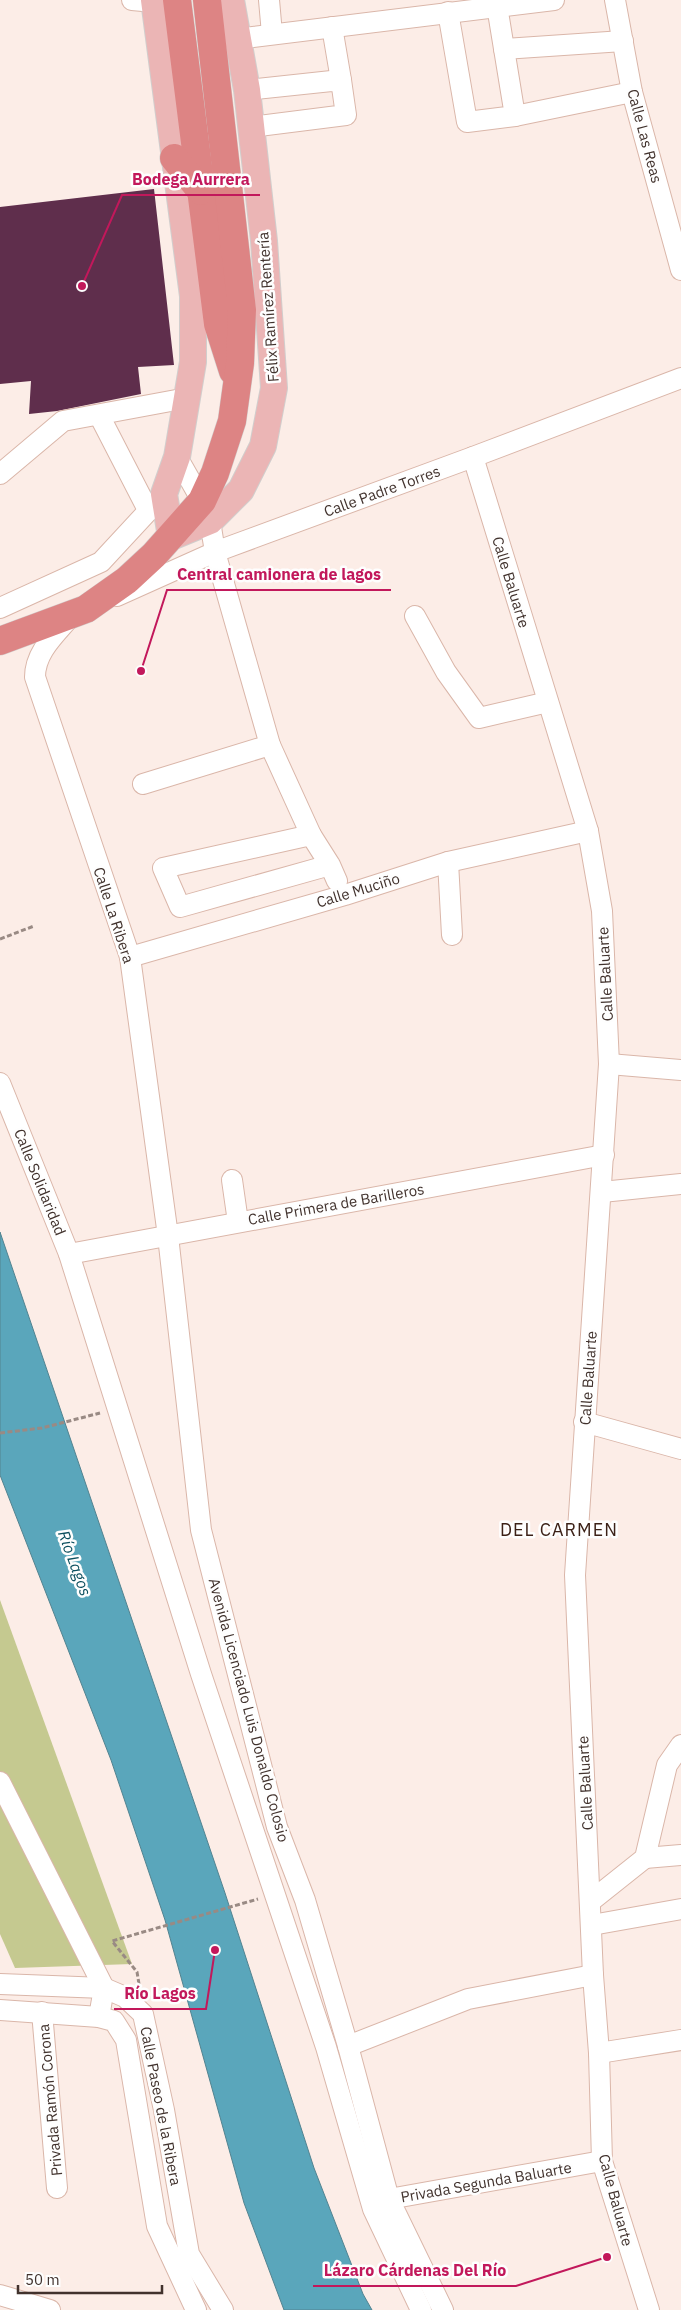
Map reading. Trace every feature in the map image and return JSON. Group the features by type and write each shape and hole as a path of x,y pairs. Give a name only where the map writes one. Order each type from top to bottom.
{"highway":[{"path":"154,0 201,191 218,324 237,385"},
{"path":"0,641 79,612 127,580 171,537 206,511 215,473 232,421 237,385 242,310 208,0"},
{"path":"174,158 201,191"}],"main road":[{"path":"154,0 193,296 193,362 177,457 156,502 171,537"},
{"name":"Félix Ramírez Rentería","path":"206,511 241,490 263,446 274,388 264,241 247,90 236,39 231,0"}],"street":[{"path":"269,0 272,34"},
{"path":"236,39 448,12 490,3 554,0"},
{"name":"Calle Las Reas","path":"615,0 632,92 681,270"},
{"path":"490,3 504,49 515,116"},
{"path":"448,12 467,122 515,116 632,92"},
{"path":"251,127 346,115 332,26"},
{"path":"504,49 623,41"},
{"path":"247,90 341,80"},
{"name":"Calle Padre Torres","path":"79,612 214,552 473,458 681,378"},
{"path":"0,474 63,421 187,398"},
{"path":"0,608 101,562 156,502 99,415"},
{"path":"177,457 206,511 214,552 270,744 311,835 333,873 180,907 163,868 311,835"},
{"name":"Calle Baluarte","path":"473,458 588,831 602,911 609,1064 602,1192 584,1422 575,1575 593,1975 599,2053 602,2161 649,2310"},
{"name":"Calle La Ribera","path":"79,612 45,647 35,664 35,678 130,957 168,1236"},
{"path":"415,616 446,672 479,718 548,702"},
{"path":"143,784 270,744"},
{"name":"Calle Muciño","path":"130,957 344,895 448,862 588,831"},
{"path":"448,862 452,936"},
{"path":"609,1064 681,1070"},
{"name":"Calle Solidaridad","path":"0,1082 69,1254"},
{"name":"Calle Primera de Barilleros","path":"69,1254 604,1155"},
{"path":"232,1180 238,1222"},
{"path":"602,1192 681,1184"},
{"name":"Avenida Licenciado Luis Donaldo Colosio","path":"168,1236 201,1530 277,1827 304,1900 348,2046 381,2204 443,2310"},
{"name":"Avenida Licenciado Luis Donaldo Colosio","path":"69,1254 201,1674 326,2047 381,2204 421,2310"},
{"path":"584,1422 681,1449"},
{"path":"645,1858 667,1765 681,1745"},
{"path":"0,1782 104,1988 99,2017"},
{"path":"591,1901 645,1858 681,1855"},
{"path":"592,1926 681,1909"},
{"path":"348,2046 468,1999 593,1975"},
{"name":"Calle Paseo de la Ribera","path":"0,1984 104,1988 125,1996 143,2014 164,2110 189,2254 223,2310"},
{"name":"Calle Paseo de la Ribera","path":"0,2010 99,2017 114,2021 126,2040 157,2226 196,2310"},
{"name":"Privada Ramón Corona","path":"42,2012 57,2188"},
{"path":"599,2053 681,2040"},
{"name":"Privada Segunda Baluarte","path":"381,2204 602,2161"},
{"path":"0,2295 50,2310"}],"path":[{"path":"0,939 34,926"},
{"path":"0,1433 42,1428 118,1408"},
{"path":"132,2003 139,1986 137,1972 112,1941 264,1897"}],"green space":[{"path":"0,1600 132,1964 15,1968 0,1934"}],"water":[{"path":"0,1232 225,1893 314,2168 363,2294 372,2310 284,2310 244,2203 165,1920 111,1760 0,1475"}],"building":[{"path":"154,189 174,365 138,367 141,394 57,411 29,414 31,381 0,384 0,207"}],"place":[{"name":"Bodega Aurrera","path":"82,286"},
{"name":"Central camionera de lagos","path":"141,671"},
{"name":"Río Lagos","path":"215,1950"},
{"name":"Lázaro Cárdenas Del Río","path":"607,2257"}],"district":[{"name":"DEL CARMEN","path":"559,1529"}]}
